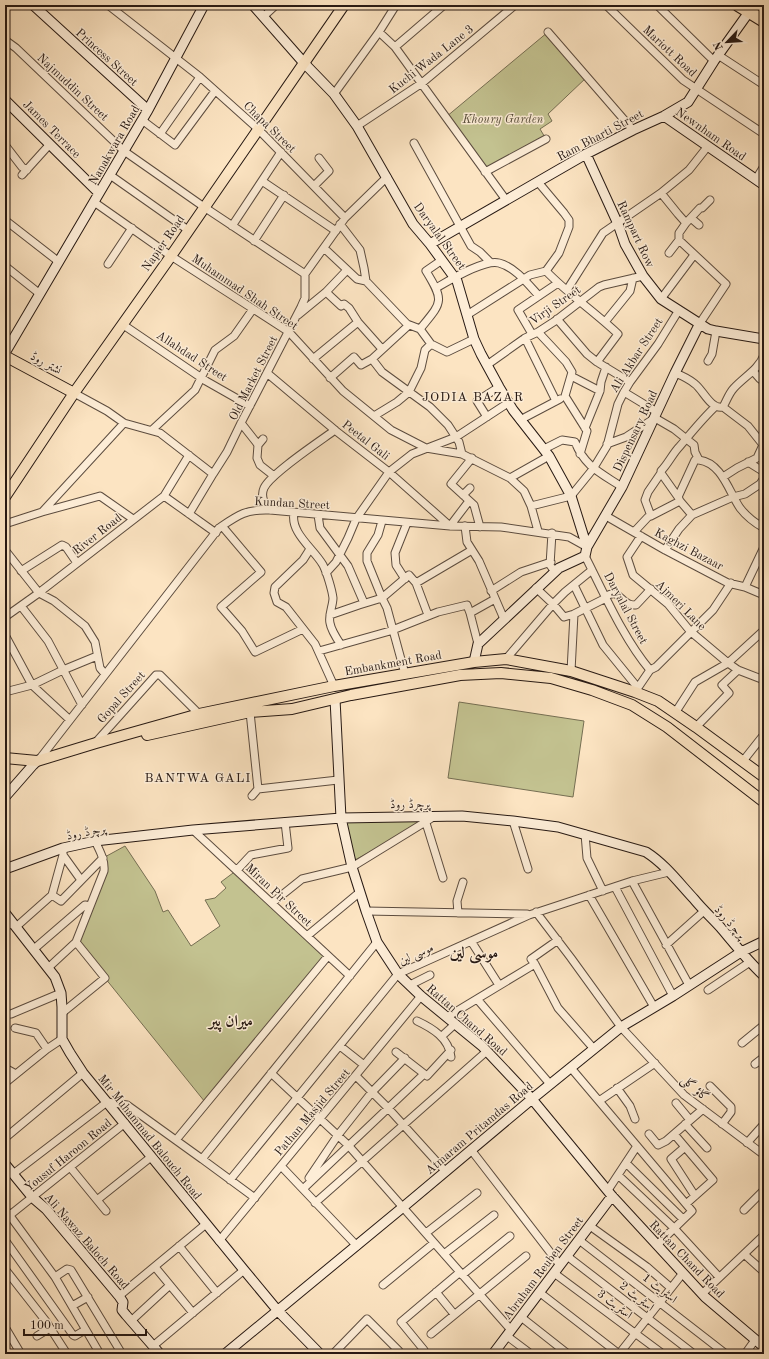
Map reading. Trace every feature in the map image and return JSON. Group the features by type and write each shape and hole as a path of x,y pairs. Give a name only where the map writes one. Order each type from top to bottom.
{"highway":[{"path":"738,5 764,21"}],"main road":[{"name":"Napier Road","path":"5,497 74,393 171,256 344,5"},
{"name":"نشتر روڈ","path":"5,354 74,393"},
{"name":"Embankment Road","path":"35,763 96,743 199,714 334,686 474,662 506,659 571,671 636,690 658,701 764,777"},
{"name":"Embankment Road","path":"5,758 35,763 108,744 250,712 292,709 460,674 501,673 551,678 592,690 632,705 667,727 764,802"}],"street":[{"name":"Princess Street","path":"33,5 148,110"},
{"name":"Chapa Street","path":"108,5 200,77 258,129 345,218"},
{"name":"Nanakwara Road","path":"5,354 148,110 204,5"},
{"name":"Daryalal Street","path":"253,5 304,63 334,94 357,126 414,224 457,281 474,339 508,403 547,453 571,496 592,570 639,658 650,670"},
{"path":"263,17 276,5"},
{"path":"334,94 379,32 396,5"},
{"path":"395,48 444,5"},
{"name":"Kuchi Wada Lane 3","path":"357,126 422,83 516,5"},
{"name":"Mariott Road","path":"606,5 683,80 764,134"},
{"path":"657,5 716,58 764,85"},
{"name":"Ram Bharti Street","path":"430,244 586,154 632,130 664,116 688,102 716,58 749,12"},
{"path":"379,32 395,48 422,83 506,200"},
{"path":"548,32 632,130"},
{"name":"Najmuddin Street","path":"5,40 16,48 124,151 204,208 305,274"},
{"path":"160,134 200,77"},
{"path":"142,120 175,145 215,91"},
{"name":"James Terrace","path":"5,100 99,193"},
{"name":"Newnham Road","path":"664,116 764,185"},
{"path":"485,172 546,139"},
{"path":"414,143 471,246 480,252 490,262"},
{"path":"5,145 22,167 24,172 50,144"},
{"path":"566,290 603,233 661,193 689,170 708,146"},
{"path":"232,226 281,152"},
{"name":"Rampart Row","path":"586,154 618,224 625,244 643,276 662,299 708,329 764,339"},
{"path":"314,186 329,171 319,158"},
{"path":"756,179 764,166"},
{"path":"110,175 188,230"},
{"path":"305,274 345,218 387,177"},
{"path":"262,180 338,228 360,250 366,281"},
{"path":"467,315 530,275 546,271 559,253 569,227 569,220 538,182"},
{"path":"661,193 678,214 699,225"},
{"path":"254,241 284,195"},
{"path":"669,253 679,240 679,233 689,220 710,200"},
{"name":"Muhammad Shah Street","path":"94,202 171,256 289,332 343,392 391,430 426,448 462,454 472,458 510,478 524,491 532,506 538,531"},
{"path":"5,220 59,262"},
{"path":"108,264 132,228"},
{"path":"679,240 726,284 700,324"},
{"path":"324,248 357,279 366,281 407,324 420,329 431,344 446,352 474,339"},
{"path":"662,299 694,255"},
{"path":"420,329 437,308 439,301 436,288 426,271 442,260"},
{"path":"436,288 454,277 490,262 499,263 512,269 539,296"},
{"path":"5,266 40,294"},
{"path":"296,316 326,292 347,270"},
{"path":"546,271 618,334 597,362"},
{"name":"Old Market Street","path":"189,514 227,452 289,332 305,298 305,274"},
{"name":"Virji Street","path":"487,365 524,338 557,319 579,301 604,285 643,276"},
{"path":"605,322 630,291 633,278"},
{"path":"520,420 565,396 571,376 572,372 566,362 535,333 518,310 558,283"},
{"path":"326,292 341,306 344,304 349,308 358,322 382,349"},
{"path":"152,430 195,390 215,350 234,336 253,309"},
{"name":"Ali Akbar Street","path":"571,496 593,469 607,444 618,404 624,392 658,344 679,310"},
{"path":"557,319 586,354 630,382"},
{"path":"313,359 358,322"},
{"name":"Allahdad Street","path":"122,324 202,377 250,406"},
{"name":"Dispensary Road","path":"586,551 622,487 675,372 700,324"},
{"path":"330,378 354,358 361,365 372,359 409,325"},
{"path":"708,362 712,354 716,331"},
{"path":"524,338 556,401"},
{"path":"374,416 397,402 409,392 421,368 425,350 431,344"},
{"path":"651,516 645,500 648,492 661,471 700,421 720,407 733,389 753,371 764,355"},
{"path":"372,359 382,372 430,407 448,425 460,442 462,454"},
{"path":"585,428 600,391 601,382 606,367"},
{"path":"753,371 760,380 764,382"},
{"path":"675,372 696,385 713,404 748,426 764,446 757,458 723,477"},
{"name":"Peetal Gali","path":"267,373 335,430 389,472 450,526"},
{"path":"571,376 600,391"},
{"path":"487,417 477,401 499,387"},
{"path":"624,392 694,445 695,452 698,455 699,460"},
{"path":"74,393 107,411 124,423 160,433 213,474"},
{"path":"565,396 587,431 580,454"},
{"path":"326,573 340,555 356,518 389,472 412,454 456,437 508,403"},
{"path":"607,444 626,437 656,415"},
{"path":"42,512 124,423"},
{"path":"241,423 258,445"},
{"path":"270,510 262,499 263,488 274,476 335,430"},
{"path":"263,439 258,445 257,458 260,465 274,476"},
{"path":"510,478 547,453 562,440 575,442 580,454 593,469 622,487"},
{"name":"River Road","path":"5,616 39,593 164,496 188,455"},
{"path":"472,458 451,484 474,505 480,526"},
{"path":"638,534 648,517 679,499 695,460 703,461 716,469 723,477 741,510 752,521 764,528"},
{"path":"748,462 764,472"},
{"path":"660,473 692,515"},
{"path":"665,550 679,529 692,515 733,497 745,494 760,484 764,478"},
{"path":"463,495 470,488"},
{"path":"5,524 100,496 133,519"},
{"path":"164,496 216,533"},
{"path":"532,506 571,496"},
{"path":"450,526 469,501"},
{"name":"Kundan Street","path":"35,763 216,533 222,526 234,517 246,512 270,510 382,521 450,526 501,527 538,531 569,537 586,551"},
{"path":"294,513 292,520 303,540 323,565 326,573 333,598 330,623 340,645"},
{"path":"318,515 320,528 348,566 364,603"},
{"name":"Kaghzi Bazaar","path":"606,516 665,550 731,583 764,595"},
{"path":"382,521 378,535 367,553 367,561 387,608 405,674"},
{"path":"405,578 396,565 395,553 408,523"},
{"path":"222,526 261,572 221,607 242,631 255,652 303,629"},
{"path":"465,526 467,542 479,560 504,619"},
{"path":"552,533 550,565 555,572"},
{"name":"Ajmeri Lane","path":"638,534 627,557 633,575 668,604 690,631 728,663 738,670 764,680"},
{"path":"22,571 62,545 66,547 78,563"},
{"path":"745,587 764,547"},
{"path":"310,549 303,560 275,587 274,593 277,602 286,607 316,644 334,686"},
{"path":"5,550 39,593 54,601 85,626 95,642 100,668 106,674"},
{"path":"416,583 472,550"},
{"path":"478,644 559,568 586,551"},
{"path":"491,590 521,572 551,562"},
{"path":"506,659 553,604 592,570"},
{"path":"330,615 382,598 409,575 416,583 430,614"},
{"path":"574,585 602,645 636,690 650,670 656,667 690,631 713,610 731,583"},
{"path":"536,588 564,617 574,614 611,594 616,594 629,604 636,605 651,590"},
{"path":"470,613 495,599"},
{"path":"318,651 392,630 430,614 467,605 478,644 474,662"},
{"path":"21,606 48,641 82,705"},
{"path":"571,671 574,614"},
{"path":"675,713 695,682 728,663 764,630"},
{"path":"5,635 32,685 70,720"},
{"path":"5,692 32,685 97,656"},
{"path":"696,727 729,694 722,685 738,670"},
{"name":"Gopal Street","path":"96,743 156,674 168,681 199,714"},
{"name":"Rattan Chand Road","path":"335,699 341,818 352,867 377,942 398,974 421,996 487,1051 532,1099 610,1193 702,1294 764,1347"},
{"path":"250,712 258,789"},
{"path":"743,761 762,737 764,738"},
{"path":"5,797 35,763"},
{"path":"252,796 258,789 338,780"},
{"path":"272,903 302,879 352,867 426,823 435,816"},
{"name":"پرچرڈ روڈ","path":"5,869 95,841 285,822 341,818 462,816 558,827 646,852 669,872 704,911 720,926 741,952 764,976"},
{"path":"514,821 528,869"},
{"path":"237,870 251,855 288,848 285,822"},
{"path":"426,823 443,878"},
{"name":"Miran Pir Street","path":"193,830 350,976"},
{"path":"585,834 587,858 603,891"},
{"path":"48,968 76,942 104,871 105,864 95,841"},
{"path":"63,852 81,880"},
{"path":"11,926 52,895 63,852"},
{"path":"52,895 58,901 61,901 103,858"},
{"name":"موسی لین","path":"230,1180 398,974 533,913 632,881 669,872"},
{"path":"632,881 688,984"},
{"path":"458,913 457,901 463,882"},
{"path":"615,887 673,996"},
{"path":"307,936 360,892"},
{"path":"589,895 654,1007"},
{"path":"34,949 85,905 90,906"},
{"path":"366,911 533,913"},
{"path":"666,945 704,911"},
{"path":"5,913 11,926 34,949 55,977 61,993 62,1013 62,1039 47,1049 5,1083"},
{"name":"گاؤ گلی","path":"533,913 558,940 621,1027 684,1095 764,1155"},
{"path":"558,940 532,958 558,1008 594,1049"},
{"path":"471,941 499,985"},
{"name":"Atmaram Pritamdas Road","path":"225,1354 357,1246 550,1084 621,1027 673,996 688,984 741,952 764,941"},
{"path":"62,1013 105,978 76,942"},
{"path":"202,1159 377,942"},
{"path":"176,1140 328,956"},
{"path":"708,990 750,962"},
{"path":"446,1017 535,964"},
{"path":"410,985 430,974"},
{"path":"11,1014 61,993"},
{"name":"Pathan Masjid Street","path":"219,1241 421,996"},
{"path":"477,999 550,1084"},
{"path":"396,1052 427,1076 451,1053 442,1036 416,1021"},
{"path":"442,1036 455,1024"},
{"path":"742,1043 764,1025"},
{"path":"15,1028 36,1033 47,1049"},
{"name":"Mir Muhammad Balouch Road","path":"62,1039 83,1073 219,1241 278,1311 320,1354"},
{"path":"340,1046 364,1065"},
{"path":"315,1203 487,1051"},
{"path":"755,1064 764,1057"},
{"path":"302,1189 338,1135 372,1092 405,1058"},
{"path":"599,1101 655,1063"},
{"path":"5,1068 16,1074"},
{"path":"571,1068 692,1211 657,1245"},
{"path":"5,1138 83,1073"},
{"path":"271,1073 348,1145 479,1294 509,1333 531,1354"},
{"path":"302,1189 424,1074"},
{"path":"356,1076 404,1125 446,1172"},
{"path":"710,1086 731,1106 732,1112 722,1124"},
{"path":"617,1088 630,1106 636,1119"},
{"path":"13,1174 107,1102 127,1105 255,1198"},
{"path":"676,1104 706,1148"},
{"path":"649,1134 658,1145 666,1141 703,1109"},
{"name":"Yousuf Haroon Road","path":"7,1214 32,1197 125,1123"},
{"path":"747,1143 764,1124"},
{"path":"674,1134 713,1180 686,1204"},
{"path":"610,1193 618,1175 637,1146"},
{"path":"685,1147 670,1159 695,1196"},
{"name":"اسٹریٹ 3","path":"472,1150 557,1269 663,1354"},
{"path":"97,1200 151,1157"},
{"path":"626,1162 683,1219"},
{"name":"Ali Nawaz Baloch Road","path":"5,1164 32,1197 46,1209 119,1296 123,1302 122,1310 160,1354"},
{"path":"281,1166 357,1246"},
{"path":"70,1167 106,1212"},
{"path":"618,1175 674,1228 719,1277"},
{"path":"744,1210 764,1190"},
{"path":"426,1233 478,1192"},
{"name":"Abraham Reuben Street","path":"495,1353 590,1226 610,1193"},
{"path":"7,1214 55,1278 100,1354"},
{"path":"444,1254 494,1215"},
{"path":"119,1296 206,1224"},
{"path":"590,1226 647,1267 671,1288"},
{"path":"702,1294 764,1235"},
{"path":"424,1350 401,1322 436,1292 510,1236"},
{"path":"5,1240 73,1335 76,1336 85,1330"},
{"name":"اسٹریٹ 1","path":"579,1240 726,1354"},
{"path":"383,1285 434,1243"},
{"path":"179,1246 217,1293"},
{"path":"744,1254 764,1272"},
{"path":"431,1334 526,1256"},
{"name":"اسٹریٹ 2","path":"567,1256 694,1354"},
{"path":"155,1267 193,1313"},
{"path":"5,1269 50,1328 67,1354"},
{"path":"55,1278 70,1269 122,1354"},
{"path":"153,1346 244,1270"},
{"path":"540,1292 619,1354 683,1273"},
{"path":"131,1321 170,1285"},
{"path":"436,1292 454,1314"},
{"path":"72,1306 88,1297"},
{"path":"520,1318 568,1354"},
{"path":"333,1354 367,1319 400,1351"},
{"path":"5,1327 21,1354"},
{"path":"37,1336 50,1328"},
{"path":"745,1354 755,1340"}],"green space":[{"name":"Khoury Garden","path":"548,32 587,77 548,114 552,121 540,129 546,139 485,172 446,117"},
{"path":"459,702 584,721 573,797 448,778"},
{"path":"435,816 355,860 341,818"},
{"path":"125,846 155,891 163,912 168,910 191,946 220,926 205,900 215,898 226,888 221,882 237,870 328,956 205,1102 76,942 104,871 103,858"}],"district":[{"name":"JODIA BAZAR","path":"473,396"},
{"name":"BANTWA GALI","path":"198,777"},
{"name":"موسی لین","path":"474,952"},
{"name":"میران پیر","path":"231,1020"}]}
